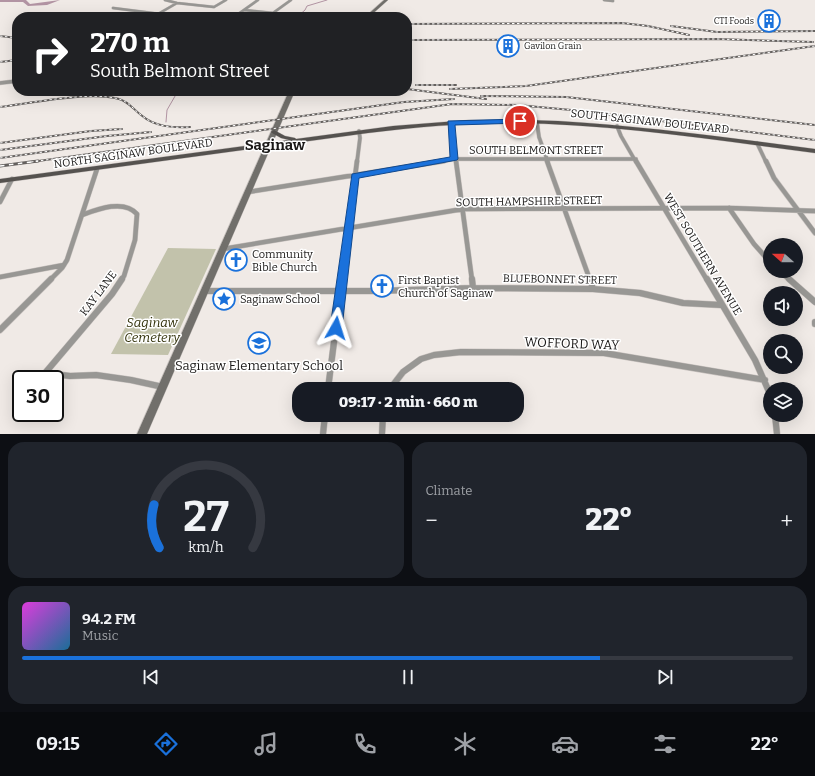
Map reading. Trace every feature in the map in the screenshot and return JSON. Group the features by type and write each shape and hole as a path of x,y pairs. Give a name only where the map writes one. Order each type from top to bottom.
{"main road":[{"path":"373,12 386,0"},
{"path":"142,434 290,96"},
{"name":"SOUTH SAGINAW BOULEVARD","path":"268,145 360,131 451,123 537,122 617,126 815,151"},
{"path":"274,132 283,137 299,140"},
{"name":"NORTH SAGINAW BOULEVARD","path":"0,181 268,145"}],"street":[{"path":"165,0 177,3 214,7 226,0"},
{"path":"241,12 258,0"},
{"path":"244,10 273,12 291,0"},
{"path":"604,0 613,1"},
{"path":"161,12 177,3"},
{"path":"113,8 143,12"},
{"path":"0,83 12,82"},
{"path":"537,122 547,160 593,289"},
{"path":"451,123 454,159 463,209 473,288"},
{"name":"WEST SOUTHERN AVENUE","path":"617,126 664,209 755,360 765,380"},
{"path":"329,382 360,131"},
{"path":"757,143 774,178 815,233"},
{"name":"SOUTH BELMONT STREET","path":"248,192 454,159 636,159"},
{"path":"0,330 64,265 69,256 97,169"},
{"path":"0,202 12,179"},
{"name":"KAY LANE","path":"49,370 112,294 124,276 135,240 137,214 132,208 124,206 100,209 82,215"},
{"path":"728,208 763,254"},
{"name":"SOUTH HAMPSHIRE STREET","path":"223,249 463,209 728,208 815,211"},
{"path":"0,277 64,265"},
{"path":"787,278 815,302"},
{"name":"BLUEBONNET STREET","path":"205,291 340,291 473,288 593,289 640,293 683,303 721,305"},
{"name":"WOFFORD WAY","path":"395,382 398,377 415,362 434,355 451,353 541,352 618,355 722,374 765,380"},
{"path":"64,375 96,375 132,380 163,387"},
{"path":"323,434 324,422"},
{"path":"382,434 383,422"},
{"path":"776,422 778,434"}],"green space":[{"name":"Saginaw Cemetery","path":"168,248 216,249 168,355 111,354"}],"waterway":[{"path":"0,1 24,1 28,3 28,5 40,5 58,0"},
{"path":"303,12 307,6 327,0"},
{"path":"166,122 167,110 175,96"}],"railway":[{"path":"412,24 622,23 648,26 689,35"},
{"path":"671,26 717,32 815,31"},
{"path":"0,36 12,37"},
{"path":"412,40 717,39 813,42"},
{"path":"450,89 526,86 815,46"},
{"path":"0,62 12,61"},
{"path":"416,85 456,85"},
{"path":"412,90 486,99"},
{"path":"0,107 60,98 92,96 107,97 126,102 138,113 152,122 171,127 190,127"},
{"path":"481,96 566,97 815,125"},
{"path":"0,158 404,102 454,99"},
{"path":"31,162 452,104 517,105 593,112"},
{"path":"589,112 815,140"},
{"path":"0,143 91,131 122,129"},
{"path":"0,150 107,136 151,132"},
{"path":"0,166 38,161"}],"place":[{"name":"CTI Foods","path":"769,21"},
{"name":"Gavilon Grain","path":"508,46"},
{"name":"Community Bible Church","path":"236,260"},
{"name":"First Baptist Church of Saginaw","path":"382,286"},
{"name":"Saginaw School","path":"224,299"},
{"name":"Saginaw Elementary School","path":"259,343"}],"district":[{"name":"Saginaw","path":"275,145"}],"route":[{"path":"336,328 346,245 353,204 355,176 454,159 451,123 520,121"}]}
